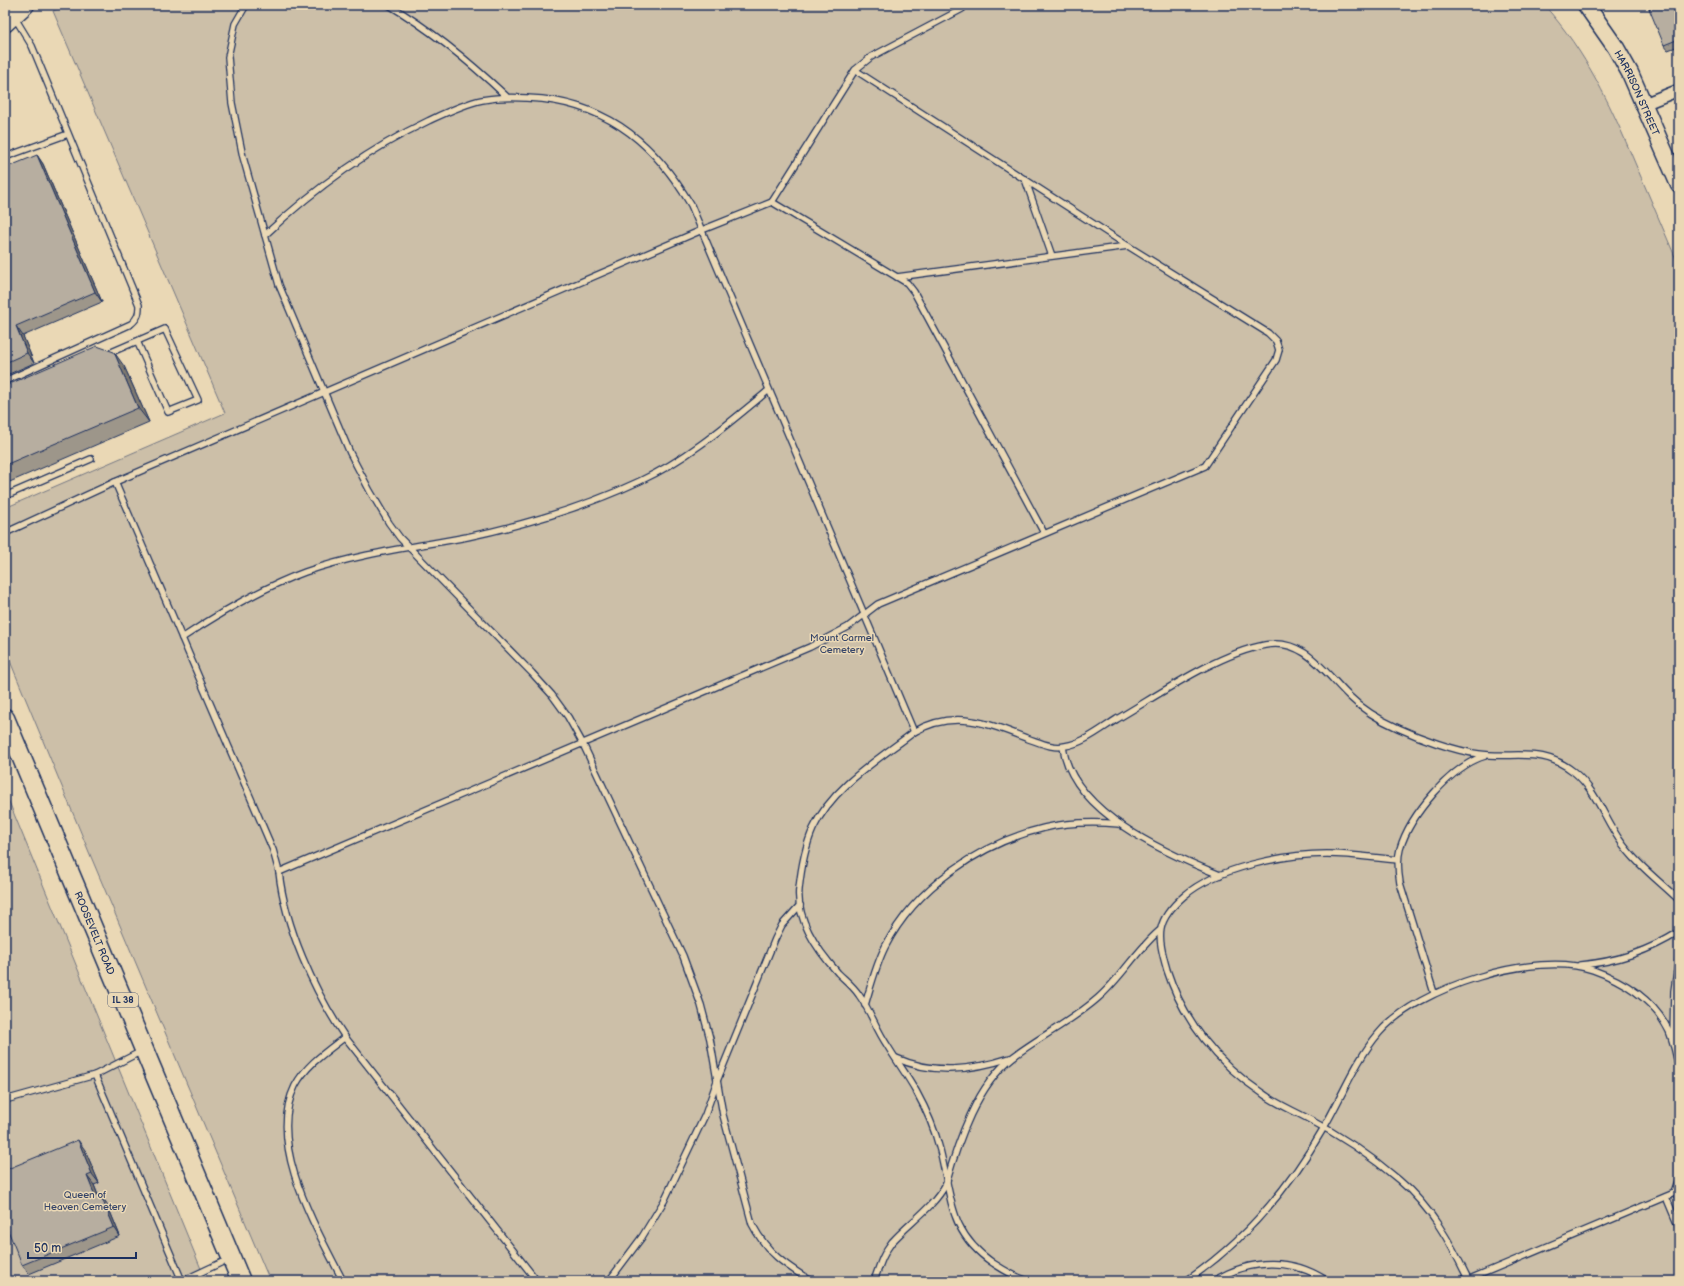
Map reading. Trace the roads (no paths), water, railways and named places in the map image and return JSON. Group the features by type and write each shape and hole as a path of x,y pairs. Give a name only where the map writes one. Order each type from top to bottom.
{"main road":[{"path":"9,20 26,5"},
{"name":"HARRISON STREET","path":"1586,5 1616,48 1630,73 1679,185"},
{"name":"ROOSEVELT ROAD","path":"5,718 241,1281"}],"street":[{"path":"1644,104 1679,90"}],"lane":[{"path":"246,5 235,24 228,57 232,103 243,156 280,285 323,392 350,453 370,491 389,523 400,538 411,547 552,695 568,717 583,744 683,956 710,1039 723,1115 752,1224 758,1236 776,1258 811,1281"},
{"path":"389,5 446,42 506,96"},
{"path":"5,533 115,482 323,392 702,230 772,202 855,70 871,57 962,9"},
{"path":"5,381 131,324 138,318 139,305 32,46 9,20"},
{"path":"279,872 830,638 848,627 878,604 1205,466 1279,354 1279,345 1268,333 1128,246 855,70"},
{"path":"265,235 321,186 350,165 402,133 438,116 480,100 506,96 553,100 572,104 595,112 614,122 651,151 668,169 691,205 914,732"},
{"path":"5,157 68,134"},
{"path":"1025,179 1052,256"},
{"path":"772,202 907,283 914,292 1044,533"},
{"path":"897,277 1128,246"},
{"path":"100,356 165,329 198,400 168,412 137,341"},
{"path":"182,638 243,600 291,577 336,563 502,529 591,500 640,481 680,458 769,390"},
{"path":"5,496 90,459"},
{"path":"115,482 273,850 287,910 307,967 319,994 345,1037 537,1281"},
{"path":"1029,1281 1013,1275 980,1254 960,1228 952,1211 940,1150 926,1109 896,1058 886,1045 865,1005 852,986 838,973 818,948 804,920 800,904 799,890 803,864 810,837 819,818 838,794 850,783 914,732 926,725 938,721 964,720 980,722 1002,728 1046,745 1063,747 1083,739 1176,684 1225,658 1253,648 1279,644 1291,645 1310,656 1358,705 1382,721 1414,735 1464,751 1487,755 1518,754 1542,756 1563,765 1574,772 1591,791 1626,849 1637,862 1679,900"},
{"path":"1063,747 1069,768 1082,790 1106,814 1157,846 1220,875"},
{"path":"1434,993 1400,882 1398,860 1400,850 1410,827 1432,795 1456,771 1468,762 1487,755"},
{"path":"865,1005 878,964 893,933 915,905 927,893 964,863 983,851 1010,838 1045,828 1089,823 1120,824"},
{"path":"874,1281 883,1258 892,1243 935,1201 946,1184 958,1147 974,1108 995,1075 1012,1057 1091,1004 1105,992 1145,944 1160,931 1166,916 1185,895 1207,880 1220,875 1249,866 1298,856 1346,854 1398,860"},
{"path":"609,1281 642,1237 664,1201 704,1115 775,939 782,925 800,904"},
{"path":"1160,931 1162,950 1176,995 1194,1026 1208,1043 1236,1073 1262,1093 1364,1152 1412,1192 1425,1206 1441,1229 1467,1280 1666,1197 1676,1192 1679,1179"},
{"path":"1186,1281 1216,1260 1237,1241 1280,1196 1324,1128 1361,1059 1379,1033 1402,1013 1434,993 1477,977 1496,972 1537,966 1596,963 1626,957 1653,947 1679,932"},
{"path":"1679,958 1673,1011 1674,1045 1679,1068"},
{"path":"1574,965 1613,978 1640,995 1652,1006 1662,1020 1674,1045"},
{"path":"344,1281 312,1218 300,1189 289,1153 287,1122 291,1098 295,1086 311,1064 345,1037"},
{"path":"5,1100 95,1075 144,1050"},
{"path":"896,1058 908,1064 946,1069 988,1065 1012,1057"},
{"path":"95,1075 182,1281 231,1258"},
{"path":"1666,1197 1679,1228"},
{"path":"1214,1281 1233,1270 1245,1266 1273,1263 1297,1267 1309,1271 1326,1281"}],"park label":[{"name":"Mount Carmel Cemetery","path":"842,642"},
{"name":"Queen of Heaven Cemetery","path":"85,1200"}]}
